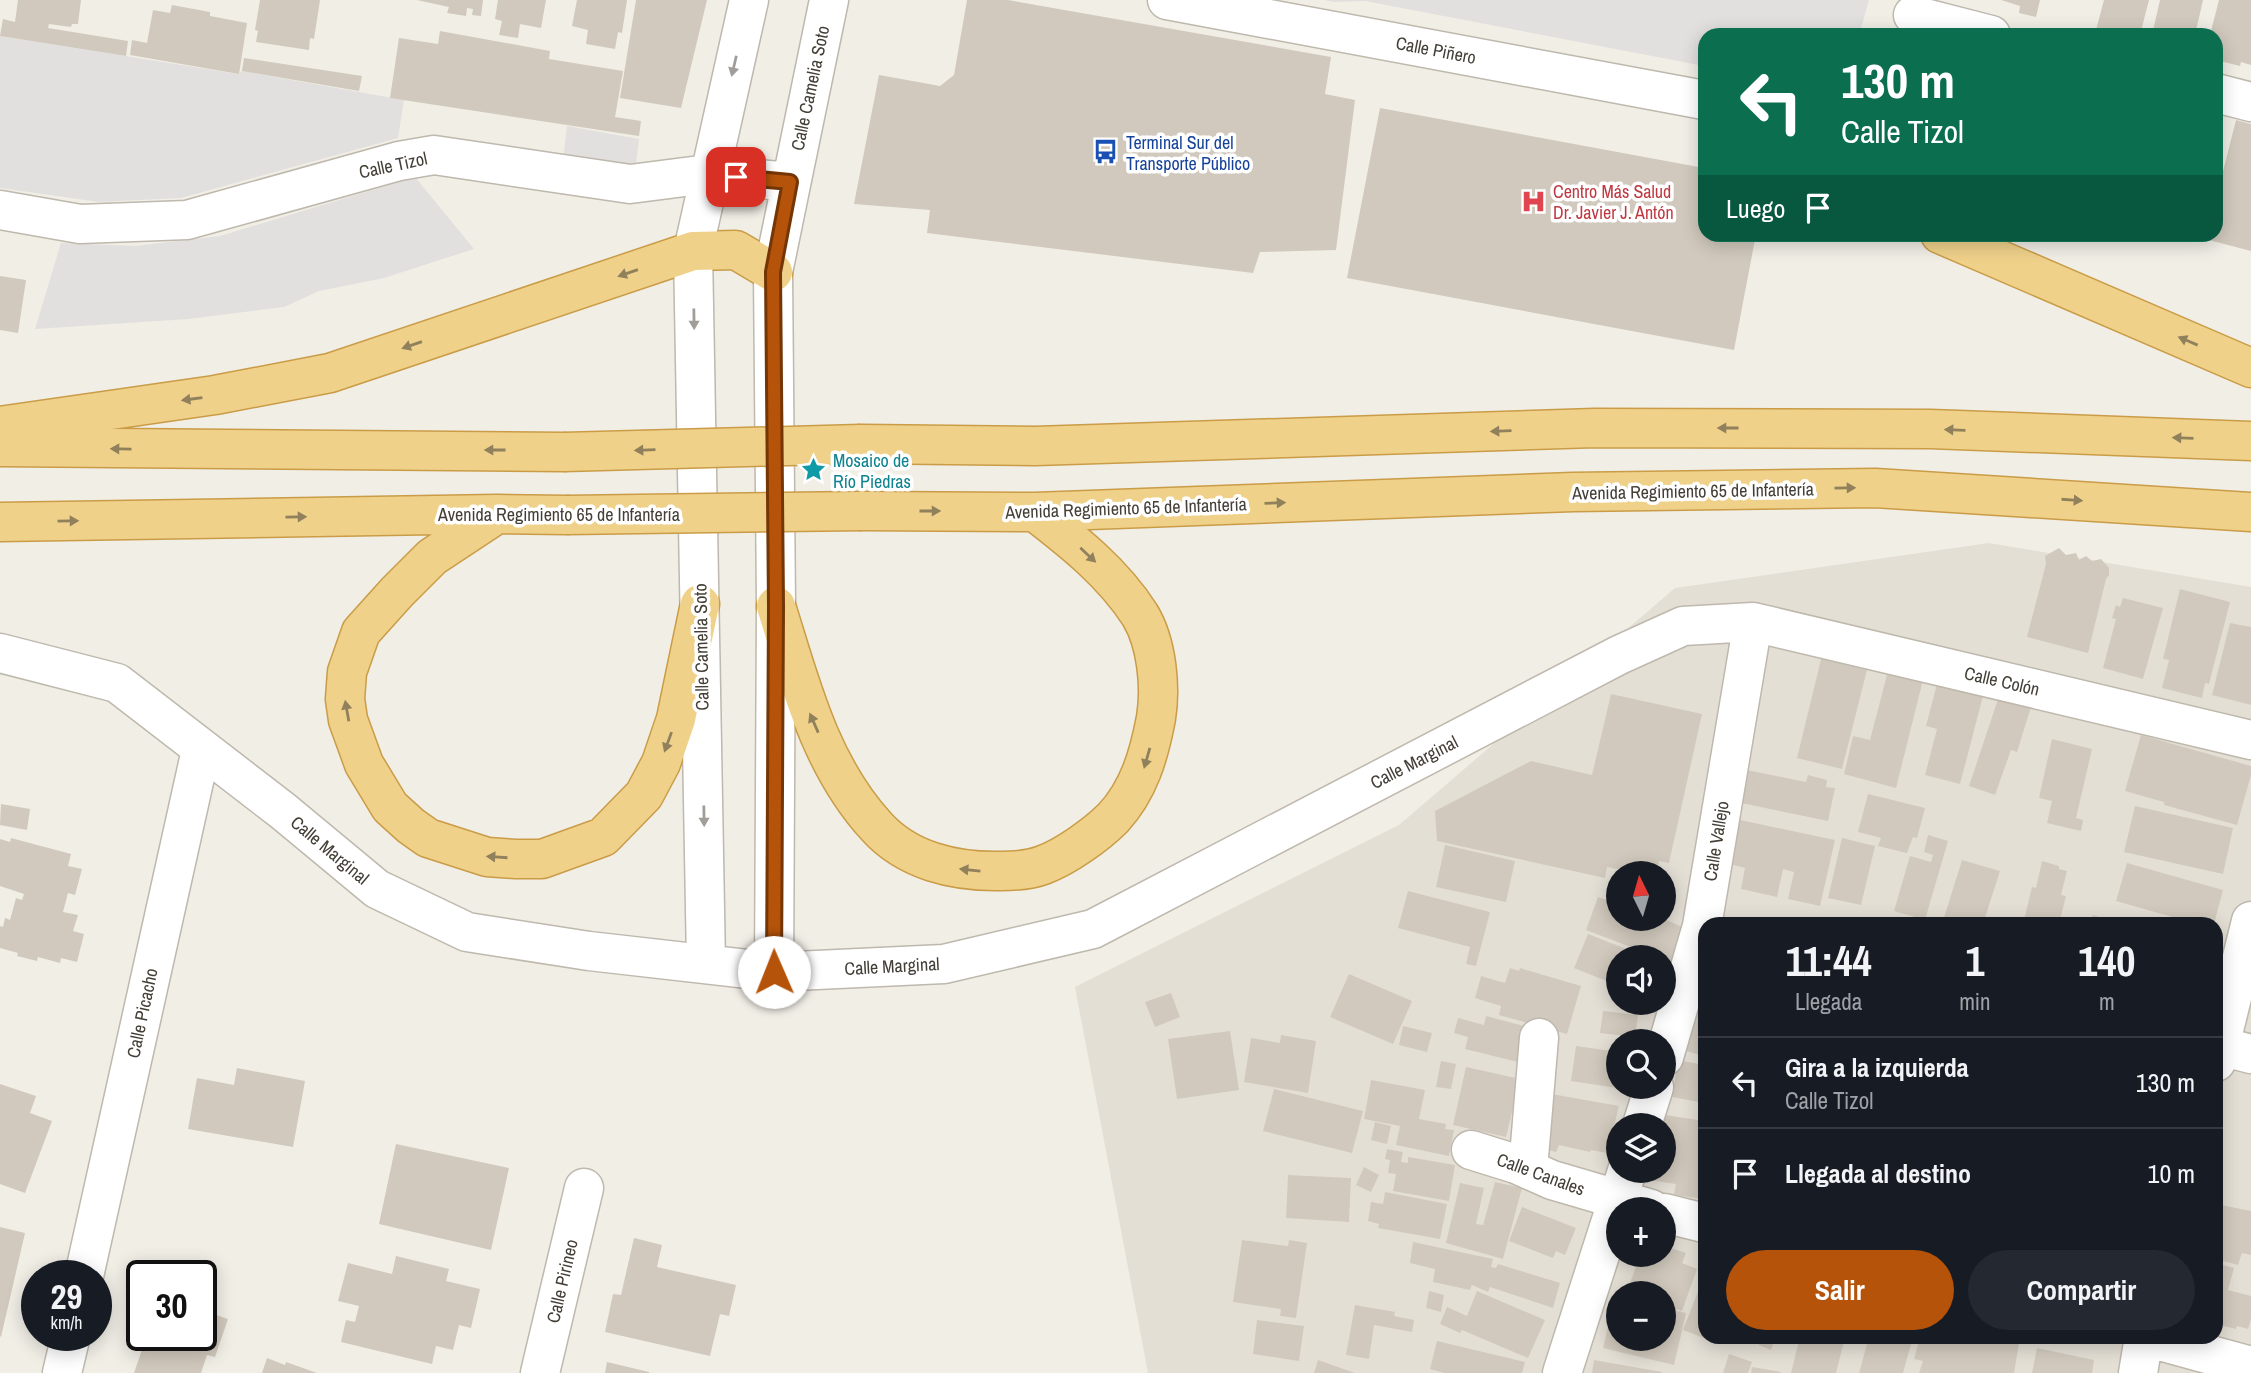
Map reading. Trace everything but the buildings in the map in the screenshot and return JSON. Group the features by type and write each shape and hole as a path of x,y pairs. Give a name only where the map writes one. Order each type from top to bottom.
{"highway":[{"path":"1959,242 2251,368"},
{"path":"0,426 215,396 330,373 693,251 736,250 773,272"},
{"path":"0,447 564,452 861,444 1035,446 1595,428 1930,429 2251,441"},
{"name":"Avenida Regimiento 65 de Infantería","path":"0,522 497,514 1035,512 1573,492 1875,488 2251,512"},
{"path":"776,606 807,706 834,768 855,802 877,828 896,845 929,862 959,869 1013,870 1041,866 1066,854 1112,819 1130,794 1145,766 1155,723 1159,685 1149,635 1141,617 1090,555 1035,512"},
{"path":"497,514 432,557 397,592 362,632 347,672 345,699 348,720 364,764 390,807 428,838 487,857 542,859 603,837 644,795 661,763 676,719 700,604"}],"street":[{"name":"Calle Camelia Soto","path":"706,964 693,251 708,174 749,0"},
{"name":"Calle Camelia Soto","path":"774,972 776,606 773,272 829,0"},
{"name":"Calle Piñero","path":"1167,0 1698,99"},
{"path":"1912,17 1960,28"},
{"path":"2223,95 2251,102"},
{"name":"Calle Tizol","path":"0,211 79,223 187,220 399,161 434,155 630,184 708,174 790,182"},
{"name":"Calle Marginal","path":"0,653 117,683 283,811 377,889 467,932 589,951 774,972 944,964 1093,929 1619,655 1683,626 1752,622"},
{"name":"Calle Colón","path":"1752,622 2251,740"},
{"name":"Calle Vallejo","path":"1704,917 1752,622"},
{"name":"Calle Picacho","path":"88,1260 201,750"},
{"path":"2225,1052 2251,921"},
{"name":"Calle Vallejo","path":"1673,1029 1698,943"},
{"path":"1528,1169 1539,1038"},
{"name":"Calle Canales","path":"1471,1150 1552,1180 1632,1194"},
{"name":"Calle Pirineo","path":"540,1373 584,1188"},
{"path":"1562,1373 1632,1194"},
{"path":"1676,1216 1698,1222"},
{"path":"2138,1373 2143,1344"},
{"path":"2170,1344 2251,1366"},
{"path":"62,1373 67,1351"}],"shaded area":[{"path":"1324,0 1869,0 1861,28 1698,28 1698,65 1365,1"},
{"path":"0,36 238,74 242,71 404,100 398,138 181,198 99,202 0,188"},
{"path":"567,126 639,139 636,163 563,160"},
{"path":"415,177 474,249 384,278 319,291 284,307 189,319 35,329 61,243 135,246 220,236"},
{"path":"1989,543 2251,587 2251,1373 1148,1373 1075,987 1399,825 1675,588"}],"place":[{"name":"Terminal Sur del Transporte Público","path":"1106,152"},
{"name":"Centro Más Salud Dr. Javier J. Antón","path":"1533,201"},
{"name":"Mosaico de Río Piedras","path":"813,470"}],"route":[{"path":"736,177 790,182 773,272 776,606 774,972"}]}
